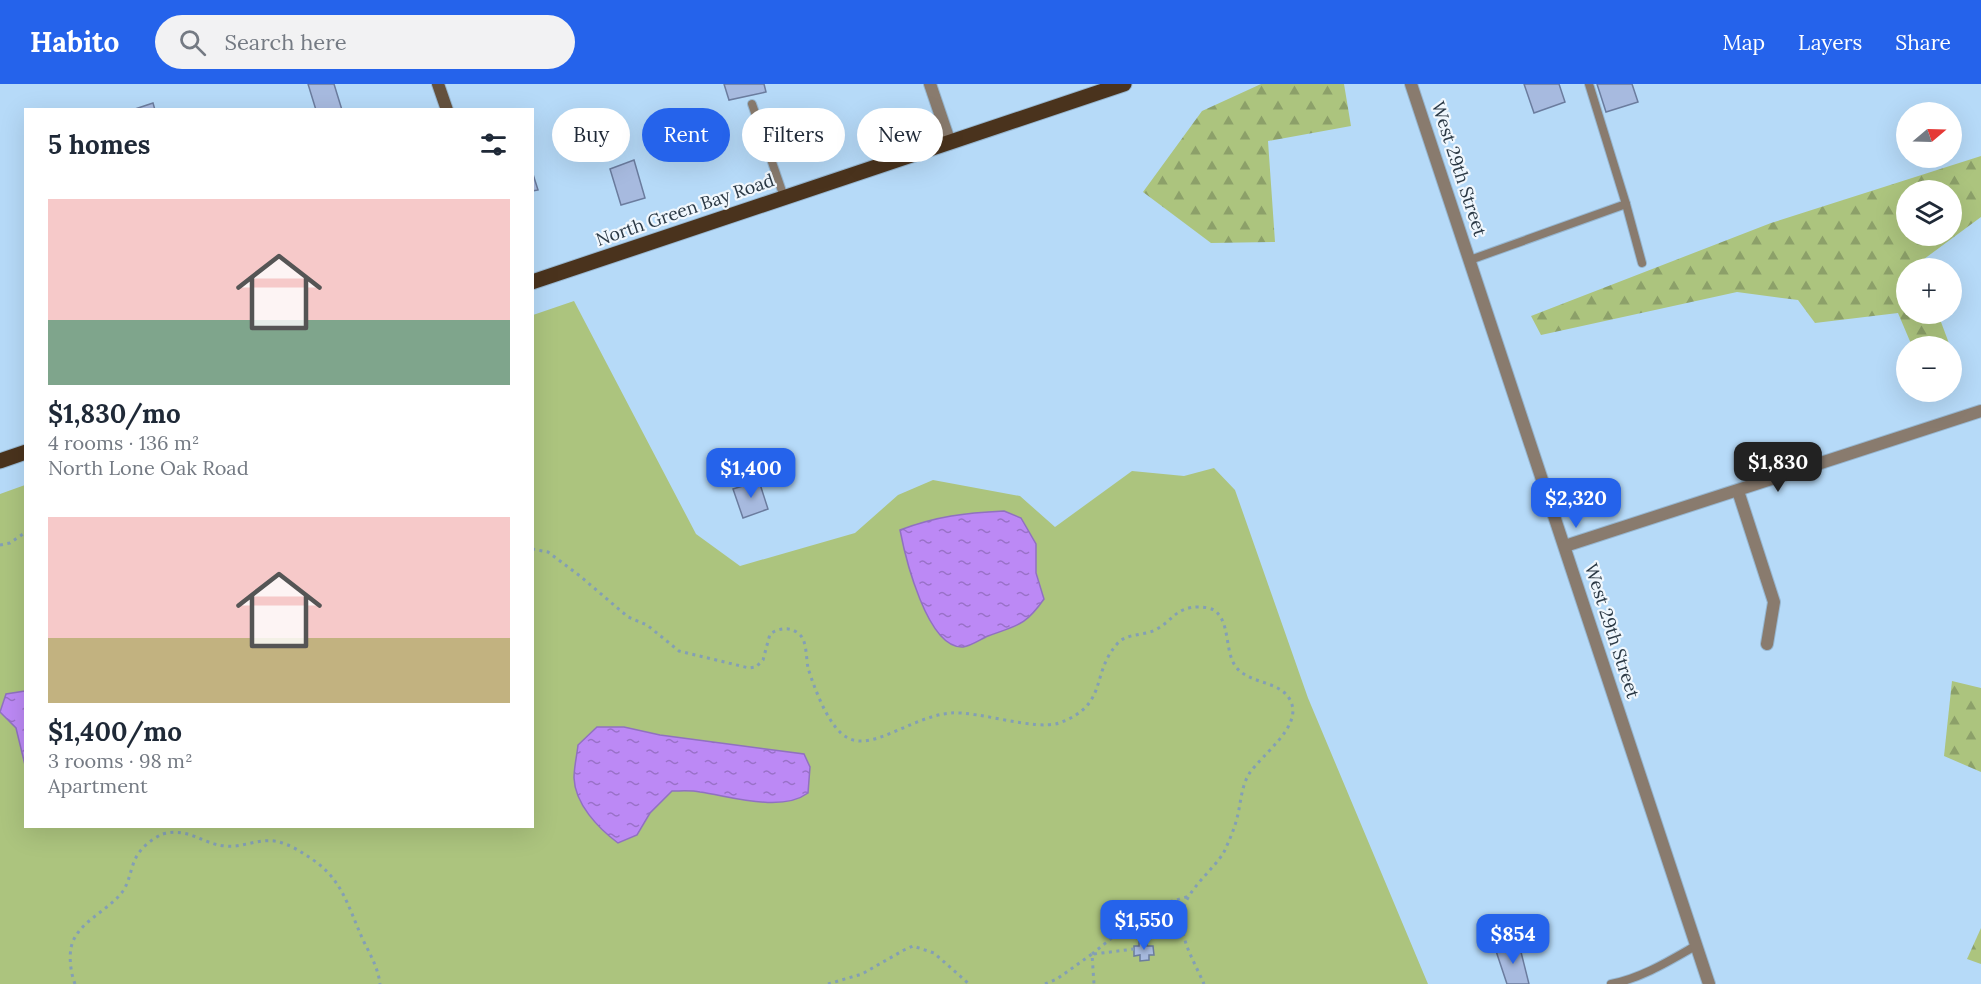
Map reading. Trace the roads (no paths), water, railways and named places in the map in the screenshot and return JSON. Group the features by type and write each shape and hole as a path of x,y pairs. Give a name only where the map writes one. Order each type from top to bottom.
{"main road":[{"name":"North Green Bay Road","path":"534,281 1124,84"},
{"path":"0,461 24,453"}],"street":[{"path":"438,84 446,108"},
{"path":"930,84 950,143"},
{"name":"West 29th Street","path":"1411,84 1710,984"},
{"path":"1565,546 1981,411"},
{"path":"1738,491 1774,602 1767,644"}],"lane":[{"path":"1589,84 1642,263"},
{"path":"752,104 784,197"},
{"path":"1470,260 1626,204"},
{"path":"1611,984 1637,977 1697,945"}],"water":[{"path":"1004,511 1021,518 1036,544 1036,573 1044,599 1026,620 1014,627 963,647 950,644 929,618 920,599 900,530 951,516"},
{"path":"24,691 24,761 16,728 0,712 6,694"},
{"path":"597,727 624,727 660,735 804,754 810,767 808,793 797,799 770,803 697,791 672,791 650,813 637,835 618,843 589,815 575,788 574,774 578,745"}]}
